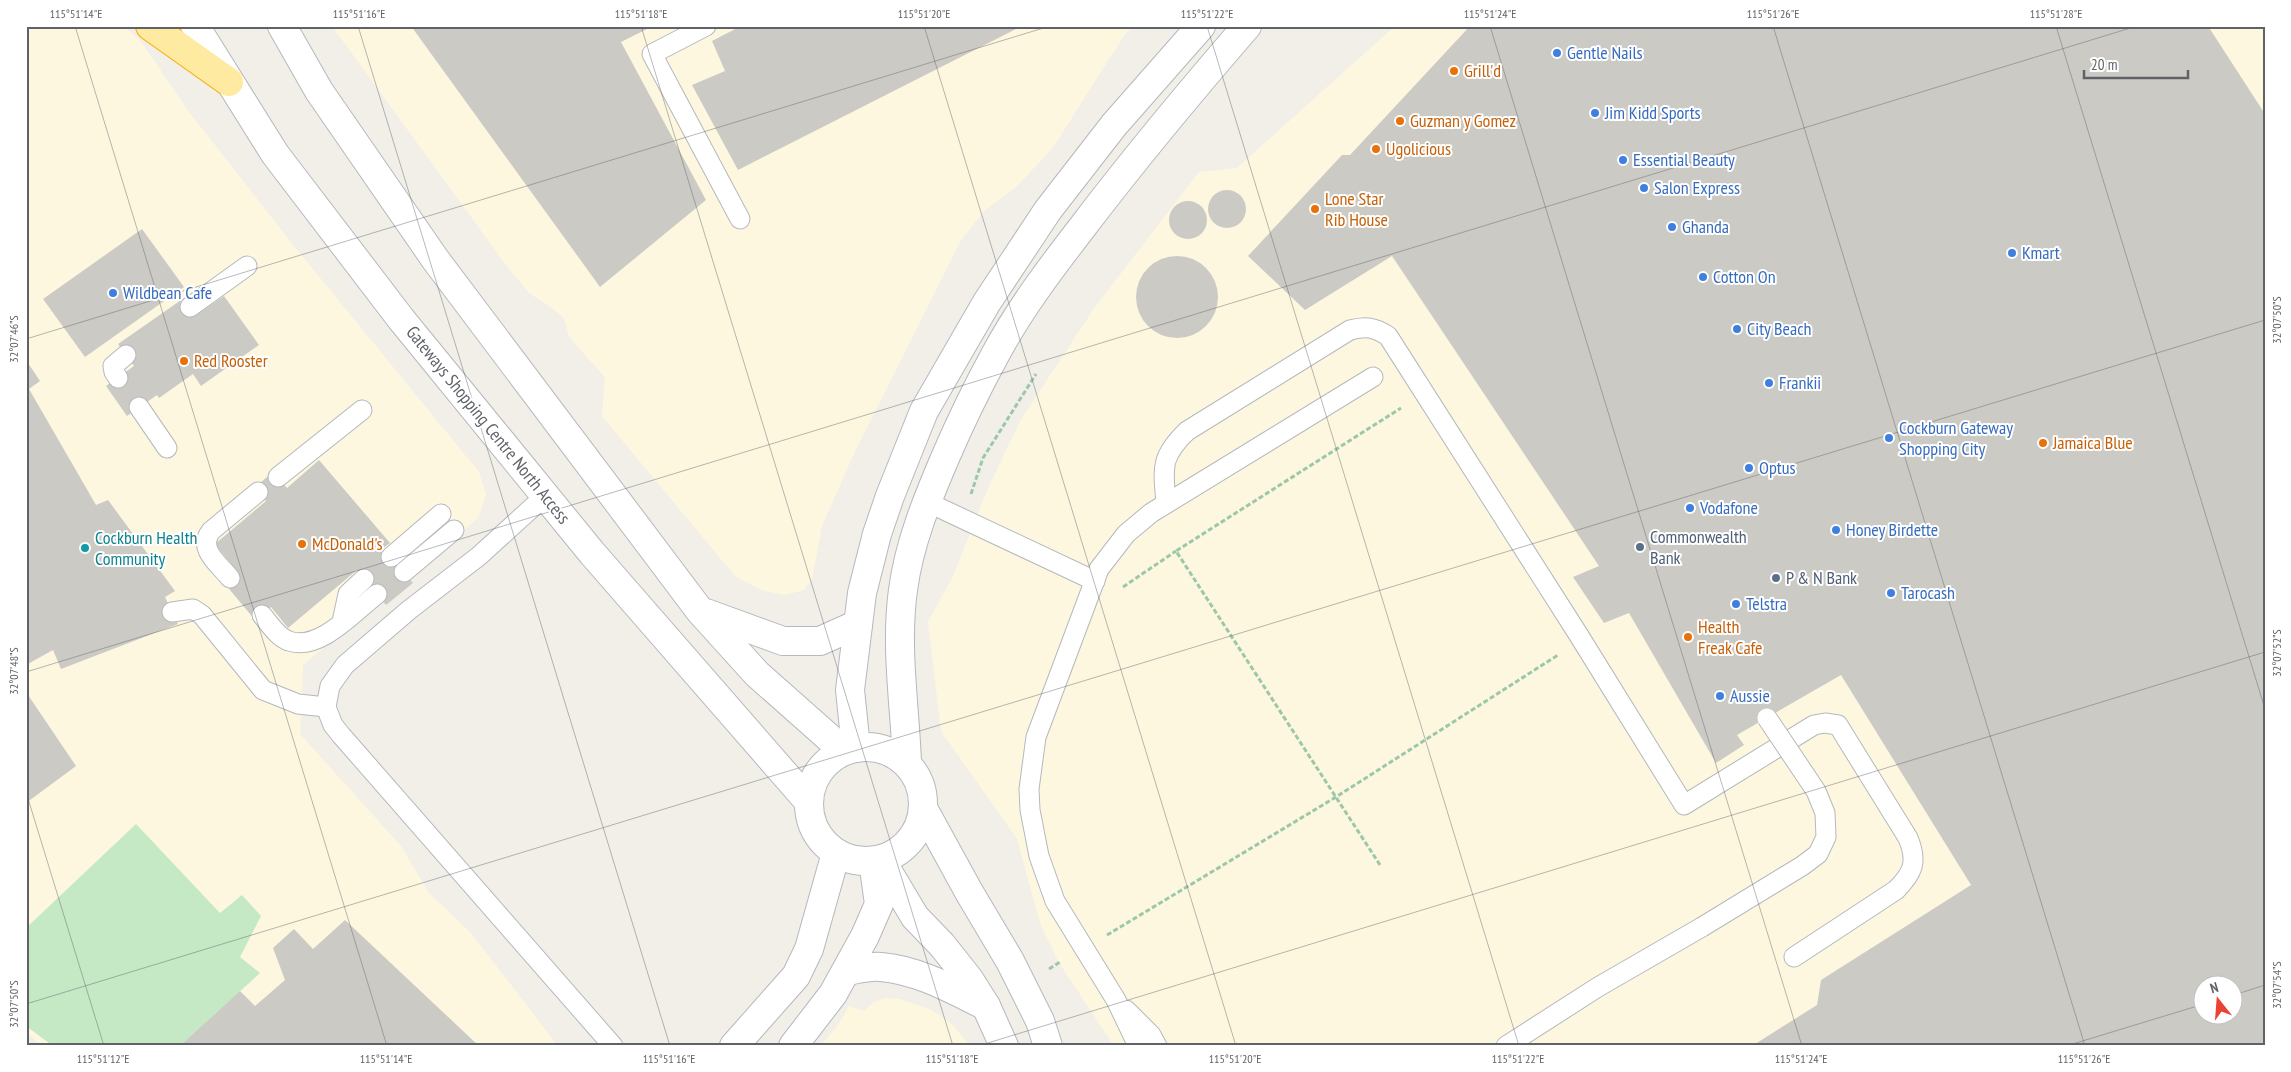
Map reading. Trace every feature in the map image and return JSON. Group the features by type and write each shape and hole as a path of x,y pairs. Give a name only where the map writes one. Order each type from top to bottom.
{"highway":[{"path":"150,26 229,82"}],"street":[{"name":"Gateways Shopping Centre North Access","path":"195,26 287,170 402,319 592,553 809,802"},
{"path":"282,26 319,91 435,259 700,611 757,674 850,750"},
{"path":"850,750 850,690 862,593 877,534 890,496 924,412 1016,256 1075,173 1114,125 1201,26"},
{"path":"907,763 906,709 901,670 901,610 907,564 928,502 957,431 996,353 1048,272 1118,179 1248,26"},
{"path":"700,611 783,641 820,641 858,624"},
{"path":"880,749 896,755 907,763 920,782 924,810 917,831 906,846 894,855 860,862 848,859 827,846 817,834 811,819 809,802 812,786 819,772 830,760 850,750 880,749"},
{"path":"924,810 968,892 1010,961 1040,1021 1048,1046"},
{"path":"734,1046 796,976 809,950 836,853"},
{"path":"793,1046 814,1021 847,971 879,904 877,860"},
{"path":"877,860 915,917 942,945 969,979 986,1006 1004,1046"},
{"path":"847,971 882,967 905,972 947,987 986,1006"}],"lane":[{"path":"706,26 652,54 740,219"},
{"path":"190,307 247,266"},
{"path":"1166,504 1164,475 1166,454 1187,431 1350,330 1364,326 1377,328 1388,336 1396,347 1684,805 1814,725 1825,723 1838,725 1908,838 1913,850 1913,866 1907,879 1896,890 1794,956"},
{"path":"118,378 113,366 126,355"},
{"path":"1138,1046 1116,1000 1055,901 1045,877 1030,810 1029,789 1036,737 1086,600 1100,569 1126,534 1136,524 1166,504 1373,377"},
{"path":"139,407 167,448"},
{"path":"278,477 362,410"},
{"path":"230,578 209,552 205,545 206,537 258,492"},
{"path":"546,495 479,556 409,610 345,665 330,686 326,708 333,725 341,735 613,1046"},
{"path":"928,502 1095,581"},
{"path":"391,557 441,514"},
{"path":"404,572 454,530"},
{"path":"342,622 348,594 364,579"},
{"path":"262,615 280,636 288,641 299,643 319,640 377,594"},
{"path":"172,612 193,609 202,614 263,690 298,704 326,708"},
{"path":"1506,1046 1593,990 1702,927 1802,866 1818,854 1826,837 1825,813 1816,791 1767,718"},
{"path":"1116,1000 1151,1035 1157,1046"}],"path":[{"path":"963,517 983,458 1036,374"},
{"path":"1116,592 1176,551 1403,407"},
{"path":"1176,551 1380,865"},
{"path":"1046,970 1336,798 1560,654 1578,634"}],"shaded area":[{"path":"26,26 124,26 142,43 189,112 294,246 479,472 486,495 478,518 303,665 300,734 401,846 429,893 471,933 558,1046 42,1046 26,1032"},
{"path":"332,26 1134,26 1125,34 1052,149 1017,186 983,212 960,242 856,449 822,526 812,579 804,590 784,595 761,590 735,576 602,416 605,377 569,337 564,318 529,293 506,265"},
{"path":"1395,26 2265,26 2265,1046 1114,1046 1058,961 1040,923 1017,839 941,731 928,622 954,574 986,493 1020,421 1095,307 1199,172 1237,168"},
{"path":"885,998 900,999 932,1010 953,1025 970,1046 820,1046 839,1024 849,1006 864,1011 874,1002"}],"green space":[{"path":"136,824 220,913 242,895 261,916 240,957 260,973 180,1046 53,1046 26,1026 26,928"}],"building":[{"path":"411,26 653,26 621,42 706,200 600,287"},
{"path":"741,26 1022,26 738,170 692,85 725,71 712,41"},
{"name":"Cockburn Gateway Shopping City","path":"1470,26 2208,26 2265,114 2265,1046 1752,1046 1817,1005 1821,980 1971,885 1841,675 1737,735 1744,745 1716,763 1629,613 1604,623 1573,577 1599,566 1392,256 1305,310 1248,256 1342,155 1350,155"},
{"path":"1227,190 1240,196 1246,209 1240,222 1227,228 1214,222 1208,209 1214,196"},
{"path":"1188,201 1201,207 1207,220 1201,233 1188,239 1175,233 1169,220 1175,207"},
{"name":"Wildbean Cafe","path":"142,229 184,287 85,357 43,299"},
{"path":"1177,256 1193,259 1206,268 1215,281 1218,297 1215,313 1206,326 1193,335 1177,338 1161,335 1148,326 1139,313 1136,297 1139,281 1148,268 1161,259"},
{"name":"Red Rooster","path":"224,296 259,345 201,386 193,374 159,398 157,395 127,416 106,386 134,366 118,344 184,298 196,315"},
{"name":"Cockburn Health Community","path":"26,360 40,381 29,389 96,505 108,500 175,591 165,597 178,624 61,669 53,650 26,665"},
{"name":"McDonald's","path":"319,460 390,543 383,548 413,583 386,605 357,570 288,628 271,607 255,620 225,584 238,572 215,544 266,501 254,488 273,472 287,488"},
{"path":"26,692 76,766 26,803"},
{"path":"345,920 479,1046 184,1046 182,1044 240,991 255,1006 285,980 273,948 294,929 313,949"}],"place":[{"name":"Gentle Nails","path":"1557,53"},
{"name":"Grill'd","path":"1454,71"},
{"name":"Jim Kidd Sports","path":"1595,113"},
{"name":"Guzman y Gomez","path":"1400,121"},
{"name":"Ugolicious","path":"1376,149"},
{"name":"Essential Beauty","path":"1623,160"},
{"name":"Salon Express","path":"1644,188"},
{"name":"Lone Star Rib House","path":"1315,209"},
{"name":"Ghanda","path":"1672,227"},
{"name":"Kmart","path":"2012,253"},
{"name":"Cotton On","path":"1703,277"},
{"name":"Wildbean Cafe","path":"113,293"},
{"name":"City Beach","path":"1737,329"},
{"name":"Red Rooster","path":"184,361"},
{"name":"Frankii","path":"1769,383"},
{"name":"Cockburn Gateway Shopping City","path":"1889,438"},
{"name":"Jamaica Blue","path":"2043,443"},
{"name":"Optus","path":"1749,468"},
{"name":"Vodafone","path":"1690,508"},
{"name":"Honey Birdette","path":"1836,530"},
{"name":"McDonald's","path":"302,544"},
{"name":"Commonwealth Bank","path":"1640,547"},
{"name":"Cockburn Health Community","path":"85,548"},
{"name":"P & N Bank","path":"1776,578"},
{"name":"Tarocash","path":"1891,593"},
{"name":"Telstra","path":"1736,604"},
{"name":"Health Freak Cafe","path":"1688,637"},
{"name":"Aussie","path":"1720,696"}]}
